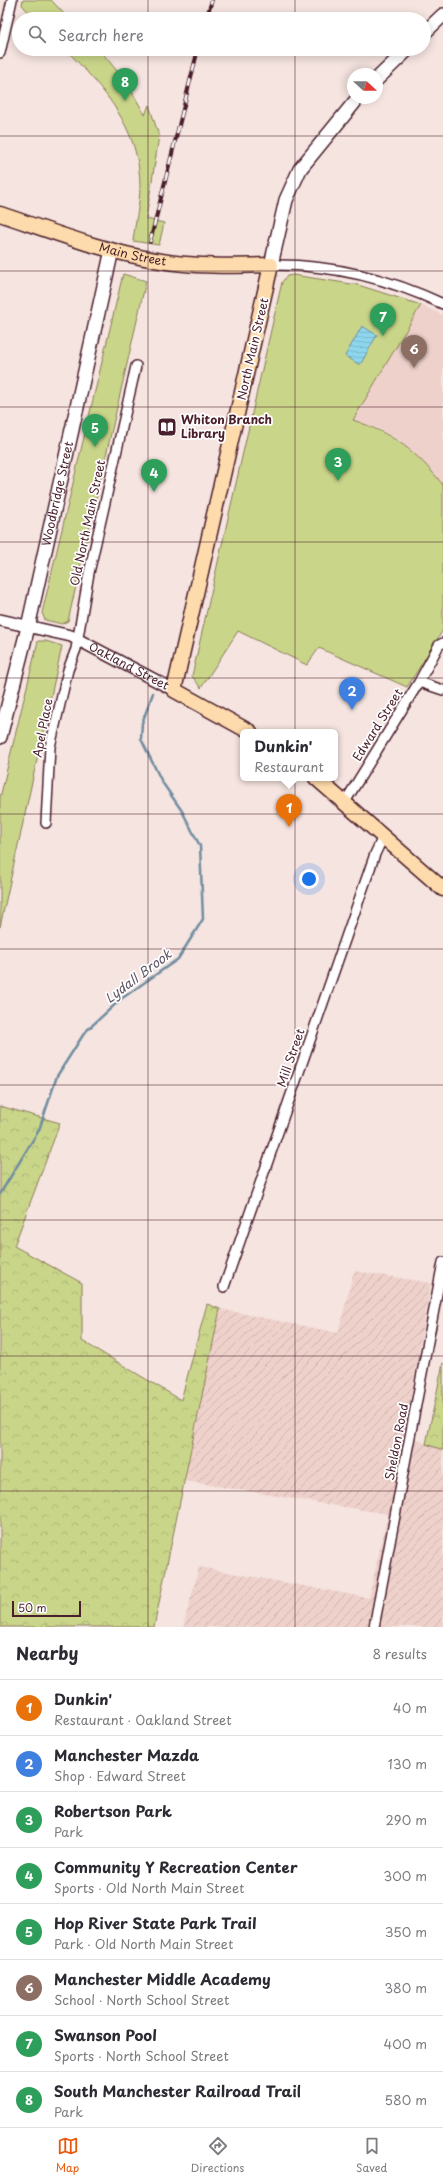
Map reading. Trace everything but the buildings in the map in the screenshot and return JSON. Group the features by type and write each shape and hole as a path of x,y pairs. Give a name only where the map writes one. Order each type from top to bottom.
{"main road":[{"path":"431,26 443,15"},
{"path":"383,73 401,56"},
{"name":"North Main Street","path":"174,690 286,200 300,169 353,104"},
{"name":"Main Street","path":"0,214 112,250 142,258 174,263 271,265"},
{"name":"Woodbridge Street","path":"0,737 28,627 112,250"},
{"name":"Oakland Street","path":"174,690 245,729"},
{"path":"320,781 443,889"}],"street":[{"path":"0,53 12,0"},
{"path":"271,265 310,267 362,276 398,285 443,304"},
{"name":"Old North Main Street","path":"78,639 89,573 136,366"},
{"name":"Oakland Street","path":"0,620 78,639 174,690"},
{"name":"Apel Place","path":"46,823 49,754 67,673 78,639"},
{"path":"419,682 439,645 443,643"},
{"name":"Edward Street","path":"345,802 419,682 443,690"},
{"name":"Mill Street","path":"224,1287 375,854 383,837"},
{"name":"Sheldon Road","path":"374,1627 443,1262"}],"shaded area":[{"path":"421,305 443,315 443,485 412,452 397,439 377,428 353,420"},
{"path":"354,1271 431,1283 404,1435 443,1450 443,1627 183,1627 199,1567 369,1598 388,1514 185,1481 220,1309 338,1333"}],"green space":[{"path":"23,0 51,0 62,12 28,12 22,5"},
{"path":"72,56 105,56 127,83 145,115 149,105 159,136 146,219 164,223 159,245 133,241 140,193 138,165 134,146 127,128 106,94"},
{"path":"123,274 146,281 68,621 62,624 45,620 42,613"},
{"path":"293,275 358,285 421,305 353,420 381,431 403,445 423,462 443,485 443,630 407,687 319,648 307,665 238,631 201,688 192,676 282,282 287,276"},
{"path":"38,641 46,641 62,646 0,927 0,798"},
{"path":"0,1106 60,1123 14,1246 82,1283 82,1341 181,1400 207,1304 220,1309 154,1627 0,1627"},
{"path":"443,1363 443,1450 426,1444"}],"water":[{"path":"362,326 377,335 360,365 345,356"}],"waterway":[{"name":"Lydall Brook","path":"0,1194 39,1130 57,1076 85,1032 121,999 178,959 203,919 200,846 182,811 162,782 141,739 142,723 153,693"}],"railway":[{"path":"208,12 212,0"},
{"path":"150,242 196,56"}],"place":[{"name":"South Manchester Railroad Trail","path":"125,101"},
{"name":"Swanson Pool","path":"383,336"},
{"name":"Manchester Middle Academy","path":"414,368"},
{"name":"Whiton Branch Library","path":"167,427"},
{"name":"Hop River State Park Trail","path":"95,447"},
{"name":"Robertson Park","path":"338,481"},
{"name":"Community Y Recreation Center","path":"154,492"},
{"name":"Manchester Mazda","path":"352,710"},
{"name":"Dunkin'","path":"289,827"}]}
